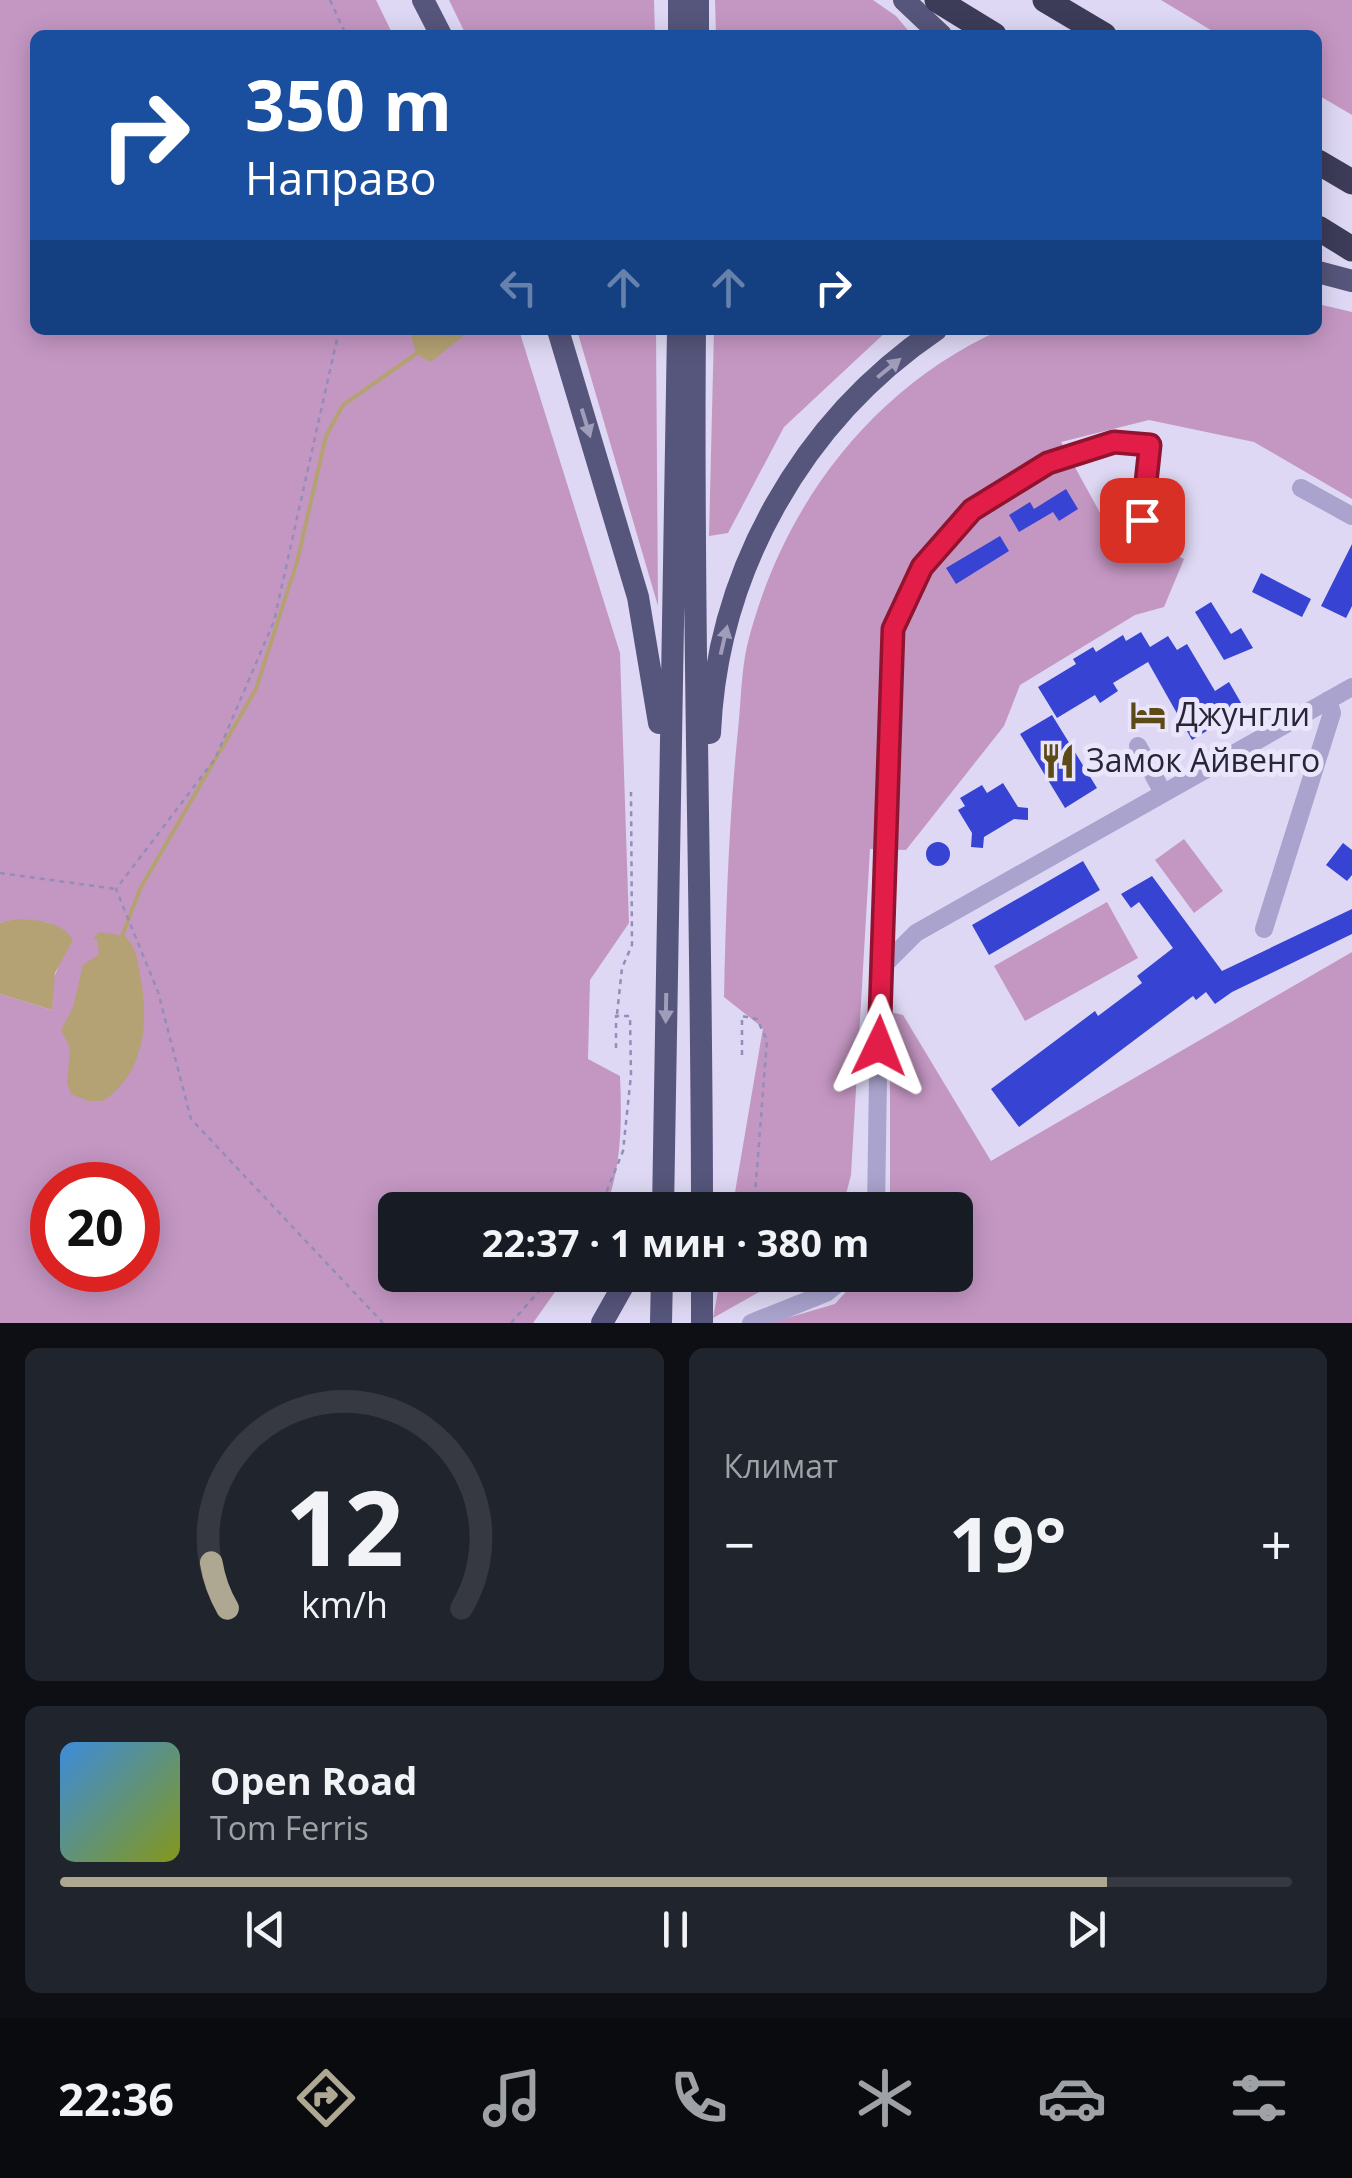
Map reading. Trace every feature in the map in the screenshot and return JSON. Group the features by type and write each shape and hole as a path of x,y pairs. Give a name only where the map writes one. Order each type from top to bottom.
{"highway":[{"path":"937,0 986,30"},
{"path":"1045,0 1096,30"},
{"path":"1322,164 1352,182"},
{"path":"1322,230 1352,248"}],"main road":[{"path":"423,0 438,30"},
{"path":"680,0 691,30"},
{"path":"694,30 698,0"},
{"path":"904,0 936,30"},
{"path":"1322,273 1352,281"},
{"path":"559,335 638,597 658,698 667,910"},
{"path":"663,1192 678,335"},
{"path":"694,335 692,541 702,911 702,1192"},
{"path":"702,911 711,717 722,644 742,573 790,478 824,433 866,386 930,335"},
{"path":"651,1192 665,1057"},
{"path":"602,1323 619,1292"},
{"path":"661,1323 662,1292"},
{"path":"702,1292 702,1323"}],"lane":[{"path":"876,1192 893,629 922,567 972,510 1048,463 1114,442 1150,445 1142,520"},
{"path":"1300,488 1352,516"},
{"path":"884,965 916,933 1352,686"},
{"path":"1264,929 1332,713 1328,700"},
{"path":"1138,746 1163,792"},
{"path":"752,1323 827,1292"}],"path":[{"path":"330,0 344,30"},
{"path":"116,889 215,759 274,621 337,335"},
{"path":"616,1053 622,968 632,946 630,792"},
{"path":"0,873 116,889"},
{"path":"116,889 158,992 190,1118 382,1323"},
{"path":"606,1192 623,1152 631,1074 630,1016 616,1016"},
{"path":"742,1055 742,1016 757,1019 767,1040 755,1192"},
{"path":"512,1323 538,1292"}],"shaded area":[{"path":"0,0 376,0 391,30 30,30 30,335 521,335 620,653 629,923 590,980 588,1059 620,1076 618,1161 611,1192 378,1192 378,1292 555,1292 533,1323 0,1323 0,994 52,1010 53,980 59,965 50,923 0,923"},
{"path":"449,0 654,0 655,30 464,30"},
{"path":"715,0 873,0 908,30 716,30"},
{"path":"1161,0 1352,0 1352,115 1322,97 1322,30 1211,30"},
{"path":"1322,305 1352,312 1352,499 1254,442 1149,420 1061,442 1114,538 1135,548 1144,541 1184,559 1164,607 1135,615 1020,685 1004,726 906,850 870,849 851,1175 847,1192 735,1192 763,1028 724,997 730,830 747,646 762,595 808,501 838,458 910,385 991,335 1322,335"},
{"path":"411,335 465,335 431,362 416,354"},
{"path":"578,335 656,335 658,606"},
{"path":"714,335 883,335 784,427 728,533 709,536"},
{"path":"1184,839 1223,891 1194,913 1155,860"},
{"path":"1107,902 1138,958 1025,1021 994,966"},
{"path":"17,919 56,925 73,940 55,973 52,1010 0,994 0,923"},
{"path":"99,932 125,936 135,952 143,997 143,1031 135,1062 117,1090 103,1101 88,1101 71,1094 67,1083 70,1048 61,1030 73,1007 83,965 99,954 97,940 93,939"},
{"path":"1352,952 1352,1323 770,1323 835,1304 846,1292 973,1292 973,1192 890,1192 890,1012 903,1015 991,1161"},
{"path":"718,1292 759,1292 713,1318"}],"building":[{"path":"1066,489 1078,509 1059,521 1053,512 1019,532 1009,515 1030,502 1034,509"},
{"path":"1000,536 1009,551 956,584 946,568"},
{"path":"1352,544 1352,606 1346,618 1321,606"},
{"path":"1261,573 1311,599 1302,617 1252,592"},
{"path":"1211,602 1231,634 1241,628 1253,648 1224,660 1195,612"},
{"path":"1141,632 1150,647 1168,636 1177,650 1187,644 1215,691 1229,682 1244,708 1192,740 1148,662 1113,683 1118,691 1100,703 1095,695 1057,718 1038,687 1076,664 1073,659 1093,647 1096,652 1123,635 1126,641"},
{"name":"Замок Айвенго","path":"1052,715 1097,788 1065,808 1020,734"},
{"path":"1003,783 1018,807 1028,808 1028,820 1014,819 984,837 983,848 971,847 972,833 958,810 965,806 960,798 982,785 987,793"},
{"path":"938,842 950,854 938,866 926,854"},
{"path":"1343,843 1352,850 1352,875 1347,881 1326,865"},
{"path":"1083,861 1100,890 989,955 972,925"},
{"path":"1152,876 1222,971 1352,909 1352,934 1215,1004 1206,992 1196,1000 1193,996 1019,1127 991,1089 1095,1011 1098,1016 1142,983 1137,976 1173,948 1139,902 1131,908 1121,894"}],"waterway":[{"path":"122,936 140,889 256,689 297,562 326,436 343,405 416,354"}],"place":[{"name":"Джунгли","path":"1148,715"},
{"name":"Замок Айвенго","path":"1058,761"}],"route":[{"path":"879,1046 893,629 922,567 972,510 1048,463 1114,442 1150,445 1142,520"}]}
